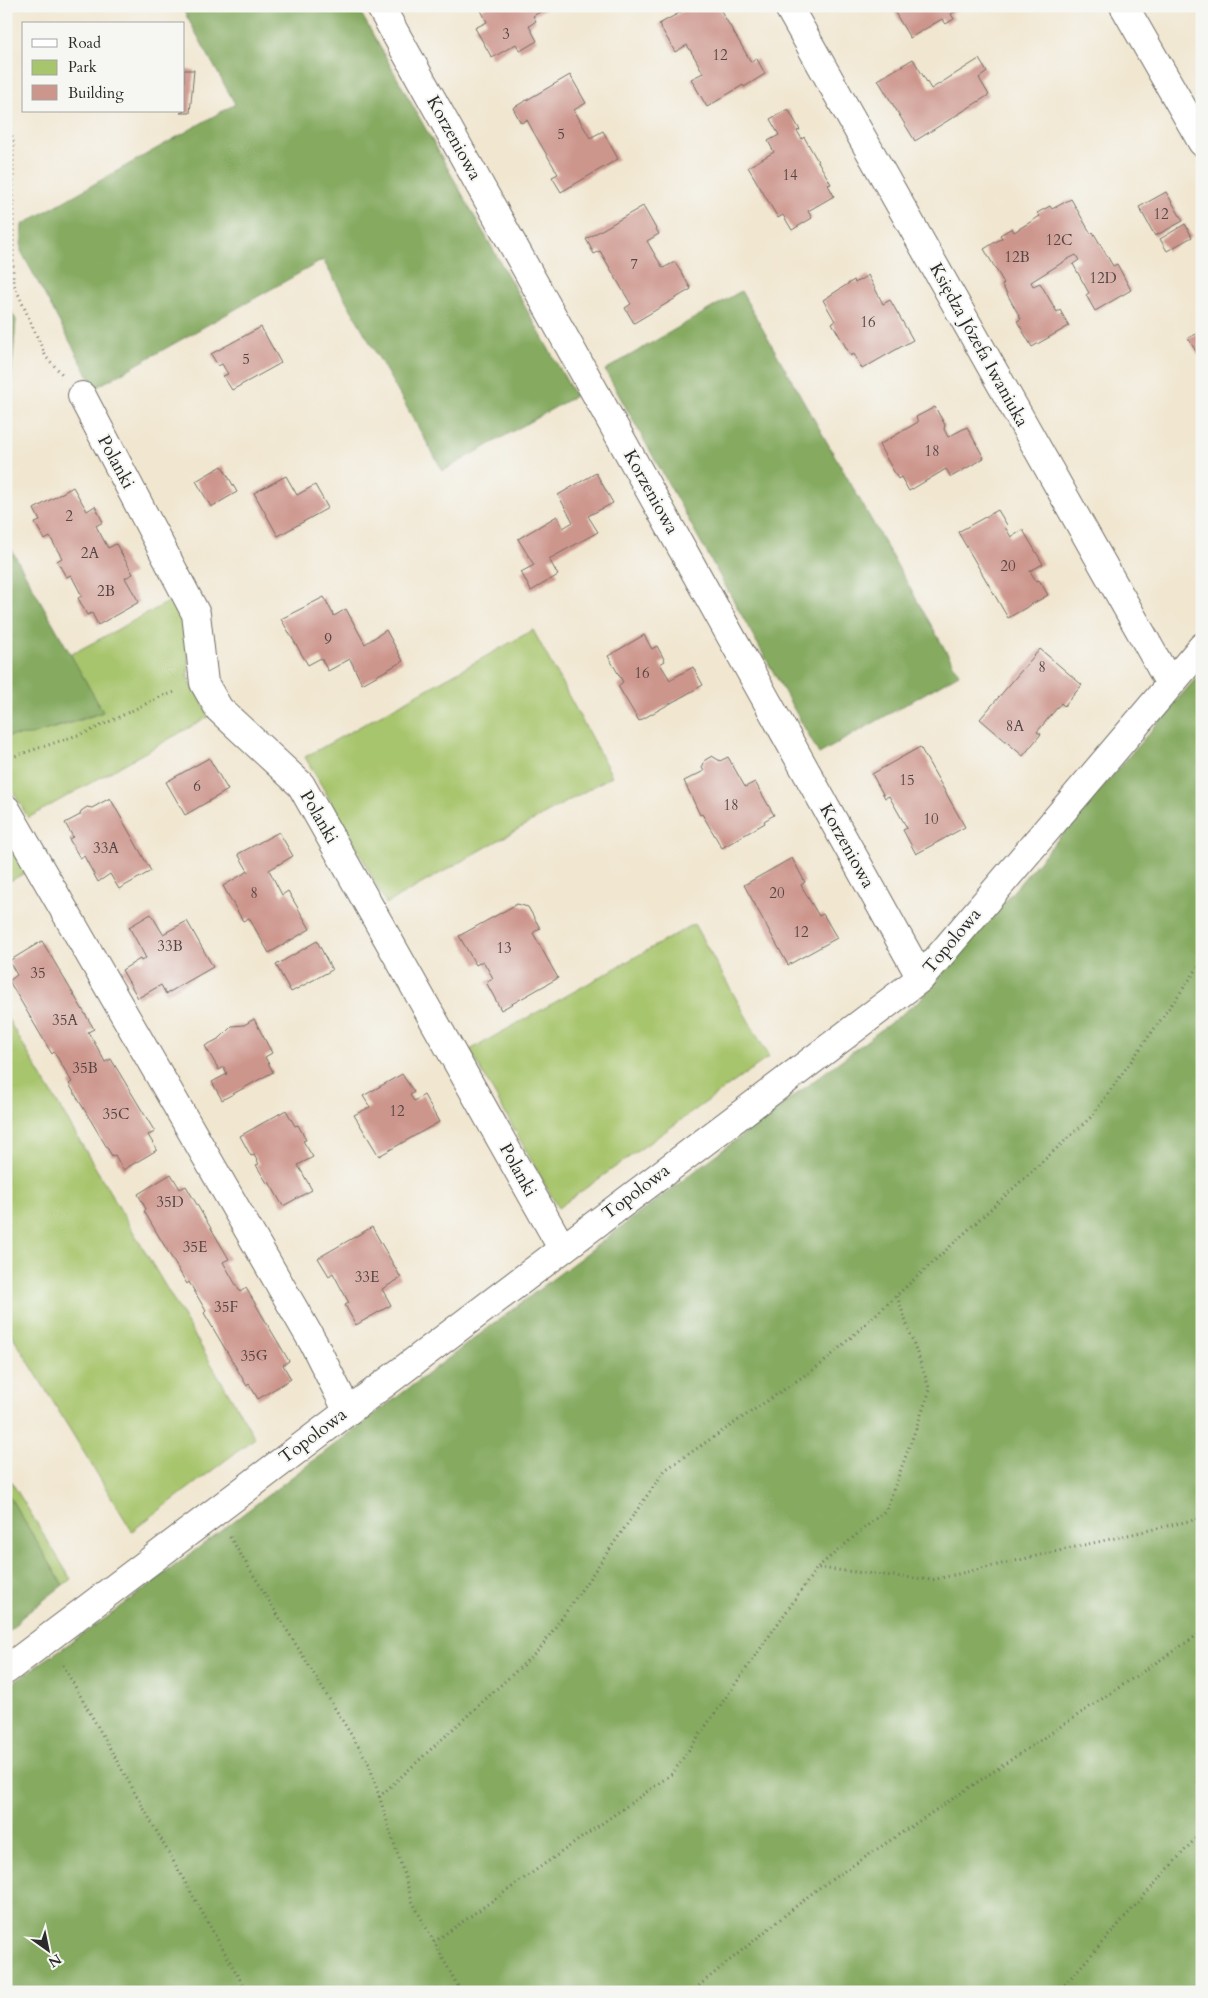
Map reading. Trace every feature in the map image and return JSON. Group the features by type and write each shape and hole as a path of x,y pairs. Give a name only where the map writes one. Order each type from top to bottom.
{"street":[{"name":"Korzeniowa","path":"380,6 921,978"},
{"name":"Księdza Józefa Iwaniuka","path":"788,6 1170,684"},
{"path":"1124,6 1202,142"},
{"name":"Polanki","path":"82,396 196,614 204,683 219,709 301,785 562,1248"},
{"name":"Topolowa","path":"6,1670 347,1410 921,978 1202,647"},
{"path":"6,809 314,1344 347,1410"}],"path":[{"path":"6,122 13,140 13,282 46,357 82,396"},
{"path":"6,759 90,731 160,697 204,683"},
{"path":"379,1797 540,1649 665,1470 824,1363 1092,1116 1202,962"},
{"path":"434,1942 672,1774 817,1568 886,1510 930,1390 897,1296"},
{"path":"214,1511 369,1764 413,1903 461,1992"},
{"path":"817,1568 932,1580 1202,1518"},
{"path":"691,1992 816,1890 1202,1632"},
{"path":"48,1638 247,1992"},
{"path":"1058,1992 1202,1831"},
{"path":"6,1981 12,1992"}],"green space":[{"path":"181,6 357,6 575,396 443,471 323,260 95,388 21,251 22,225 235,104"},
{"path":"741,291 959,674 819,754 605,370"},
{"path":"6,302 16,320 8,420 6,419"},
{"path":"6,540 103,712 31,735 6,736"},
{"path":"172,600 189,633 188,679 210,716 28,818 6,778 6,736 56,728 103,712 70,655"},
{"path":"533,630 612,776 386,904 351,836 305,757"},
{"path":"1202,671 1202,1992 6,1992 6,1687 106,1618 919,1001"},
{"path":"6,839 27,872 6,883"},
{"path":"694,924 769,1057 558,1208 470,1050"},
{"path":"6,1016 255,1438 132,1531 6,1325"},
{"path":"6,1473 71,1579 63,1585 6,1491"},
{"path":"6,1491 63,1585 22,1617 6,1635"}],"building":[{"path":"486,6 550,6 533,16 536,21 529,26 537,41 520,51 516,44 492,58 475,28 487,22 481,10"},
{"path":"692,6 724,6 720,9 751,62 757,59 765,74 707,107 691,79 703,73 695,58 687,45 675,52 659,24"},
{"path":"891,6 953,6 956,11 951,14 954,19 946,24 942,19 910,38"},
{"path":"913,59 931,89 979,59 987,72 979,78 989,95 915,141 878,80"},
{"path":"185,70 194,70 190,113 180,113 185,112"},
{"path":"570,75 586,103 574,110 590,138 603,131 618,159 561,192 552,177 558,174 527,120 521,123 513,108"},
{"path":"788,109 800,130 797,131 802,139 804,137 831,184 828,185 834,196 808,211 812,218 792,230 783,215 778,218 748,167 774,152 768,141 779,135 770,119"},
{"path":"1166,192 1183,221 1155,236 1139,207"},
{"path":"1071,199 1091,234 1093,232 1113,266 1117,264 1131,290 1095,311 1086,295 1089,293 1073,264 1079,260 1076,255 1068,259 1031,282 1033,286 1040,283 1057,312 1060,310 1069,326 1032,347 1017,321 1021,319 1002,285 1004,283 984,249 1002,238 1000,235 1012,228 1014,232 1040,216 1037,213 1050,206 1052,209"},
{"path":"643,206 659,234 647,241 655,255 663,268 675,262 691,289 634,323 625,308 631,304 600,251 594,254 586,239"},
{"path":"1185,224 1192,237 1167,251 1160,239"},
{"path":"868,275 883,304 890,300 913,340 862,369 854,354 851,356 832,323 835,321 823,300 854,280 855,283"},
{"path":"261,327 281,363 232,390 223,376 228,374 222,364 218,366 211,354"},
{"path":"1202,331 1202,361 1188,338"},
{"path":"935,407 945,425 944,429 948,437 967,427 984,458 951,477 946,469 909,491 901,477 898,479 879,445 918,422 916,417"},
{"path":"222,466 237,492 211,507 196,481"},
{"path":"596,473 613,503 588,516 598,532 549,559 558,575 531,591 521,572 534,565 518,539 557,516 563,528 573,522 558,495"},
{"path":"286,476 297,495 315,485 328,508 278,536 254,493"},
{"path":"73,487 87,511 95,506 103,522 96,526 108,548 116,544 133,574 125,578 139,602 98,625 92,613 87,615 78,598 82,596 71,575 66,577 57,561 62,558 50,537 45,540 35,523 40,521 34,509"},
{"path":"998,510 1007,525 1005,527 1011,537 1023,530 1043,564 1030,571 1036,581 1039,580 1048,595 1008,618 958,532"},
{"path":"324,597 334,616 346,609 365,644 386,630 403,661 362,684 350,659 328,671 321,658 308,665 281,619"},
{"path":"644,635 652,649 657,646 665,661 660,664 670,680 693,667 703,685 639,721 618,686 623,682 608,656"},
{"path":"1040,649 1082,685 1064,706 1061,703 1037,732 1041,734 1023,756 980,719"},
{"path":"920,747 965,827 916,854 903,830 907,828 889,796 885,798 872,774"},
{"path":"712,756 720,761 728,757 745,787 755,782 774,815 764,821 765,823 722,848 702,814 700,815 684,781 704,771 702,768 705,760"},
{"path":"209,758 228,790 185,815 166,782"},
{"path":"110,798 151,871 119,889 110,874 98,882 84,856 80,858 69,839 73,837 65,823 80,815 81,811 87,807 92,808"},
{"path":"279,832 293,856 269,870 282,895 288,891 310,929 269,953 249,918 243,921 223,886 248,871 238,854"},
{"path":"792,858 805,882 801,885 819,916 823,914 837,938 788,965 744,885"},
{"path":"517,904 528,907 540,928 533,933 558,978 501,1010 486,982 493,978 483,961 476,965 459,936"},
{"path":"151,914 163,934 187,921 213,967 166,994 161,985 138,998 122,970 140,959 141,961 146,958 129,927"},
{"path":"42,941 94,1029 88,1032 105,1062 111,1059 155,1132 148,1135 157,1150 123,1170 115,1155 112,1156 69,1084 72,1082 54,1052 52,1054 9,981 17,975 9,961"},
{"path":"317,941 332,970 291,992 276,965"},
{"path":"254,1019 272,1053 265,1057 273,1072 222,1100 212,1082 227,1074 224,1067 219,1070 205,1046 220,1038 232,1026 244,1025"},
{"path":"402,1074 414,1092 410,1095 414,1101 424,1095 439,1122 379,1156 354,1115 370,1107 363,1096"},
{"path":"286,1110 295,1126 298,1125 306,1140 303,1141 313,1157 298,1165 312,1190 283,1206 269,1182 267,1183 256,1165 259,1164 254,1155 251,1156 240,1136"},
{"path":"171,1174 180,1189 186,1186 229,1259 223,1262 240,1292 246,1288 289,1361 283,1365 291,1379 258,1399 249,1384 247,1386 204,1313 206,1311 189,1282 187,1284 144,1211 146,1209 138,1194"},
{"path":"372,1227 401,1278 382,1289 391,1305 356,1325 345,1305 349,1303 333,1273 329,1276 318,1258"}]}
